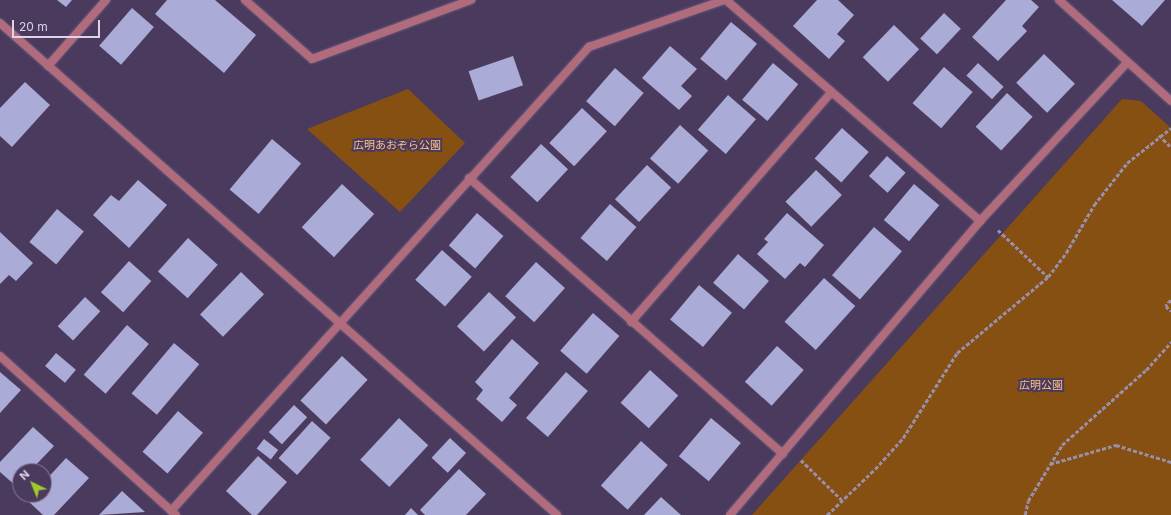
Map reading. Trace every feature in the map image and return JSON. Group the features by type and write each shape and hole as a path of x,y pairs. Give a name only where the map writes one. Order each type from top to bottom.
{"street":[{"path":"48,66 106,0"},
{"path":"245,0 312,58 471,0"},
{"path":"0,356 174,513 469,178 589,47 725,0 830,94 980,221"},
{"path":"1059,0 1127,63 1171,101"},
{"path":"0,23 340,325 557,515"},
{"path":"730,515 980,221 1127,63"},
{"path":"631,322 830,94"},
{"path":"469,178 631,322 783,454"}],"path":[{"path":"827,515 875,469 903,438 957,353 1048,277 1066,253 1094,205 1127,163 1159,135 1171,128"},
{"path":"1159,135 1171,147"},
{"path":"980,221 1004,233 1048,277"},
{"path":"1171,300 1166,306 1171,311"},
{"path":"1025,515 1028,501 1049,464 1062,445 1146,370 1171,342"},
{"path":"1049,464 1083,452 1116,445 1171,462"},
{"path":"783,454 800,460 842,500"}],"green space":[{"name":"広明あおぞら公園","path":"408,89 465,143 400,212 307,129"},
{"name":"広明公園","path":"1122,99 1141,101 1171,128 1171,515 752,515"}],"building":[{"path":"57,0 72,0 66,7"},
{"path":"167,0 215,0 256,35 224,73 155,14"},
{"path":"817,0 838,0 854,15 837,34 845,41 829,59 793,26"},
{"path":"1006,0 1031,0 1039,7 1022,26 1027,31 998,61 972,37"},
{"path":"1112,0 1165,0 1142,26"},
{"path":"132,8 154,27 121,65 99,46"},
{"path":"944,13 961,29 937,54 920,39"},
{"path":"731,22 757,44 726,81 700,59"},
{"path":"894,25 919,49 888,82 863,57"},
{"path":"670,46 697,69 681,86 692,96 679,110 642,78"},
{"path":"1044,54 1075,84 1047,113 1016,83"},
{"path":"513,56 523,85 479,101 469,71"},
{"path":"773,63 798,84 767,121 742,100"},
{"path":"978,63 1004,87 992,99 966,75"},
{"path":"944,67 973,92 941,128 913,103"},
{"path":"615,68 644,93 615,126 586,101"},
{"path":"25,82 50,105 12,147 0,136 0,108"},
{"path":"1007,93 1033,117 1001,151 976,127"},
{"path":"728,95 756,119 726,154 698,130"},
{"path":"582,108 607,131 574,166 549,143"},
{"path":"680,125 708,150 678,184 650,158"},
{"path":"842,128 869,152 841,183 815,158"},
{"path":"272,139 301,163 259,214 230,190"},
{"path":"541,144 568,169 537,202 510,177"},
{"path":"887,156 906,173 888,193 869,176"},
{"path":"647,165 671,188 639,222 615,199"},
{"path":"816,170 842,195 811,227 785,202"},
{"path":"138,180 167,205 129,248 93,215 111,195 119,201"},
{"path":"342,184 374,214 334,257 302,227"},
{"path":"914,184 939,205 909,241 884,220"},
{"path":"610,204 636,227 607,261 580,238"},
{"path":"57,209 84,231 56,264 29,242"},
{"path":"477,213 503,236 475,268 449,245"},
{"path":"787,213 824,245 805,267 800,263 785,279 757,254 768,242 764,239"},
{"path":"874,227 902,251 860,300 832,275"},
{"path":"0,232 33,263 16,281 9,275 0,284"},
{"path":"188,238 218,265 188,298 158,271"},
{"path":"442,250 472,277 445,306 415,280"},
{"path":"738,254 769,281 744,310 713,283"},
{"path":"129,261 151,281 123,312 101,292"},
{"path":"536,262 565,288 534,322 505,296"},
{"path":"241,272 264,294 223,337 200,314"},
{"path":"824,278 855,306 816,350 785,322"},
{"path":"699,285 732,313 703,347 670,319"},
{"path":"489,292 516,317 484,352 457,326"},
{"path":"85,297 100,311 73,341 58,326"},
{"path":"593,313 619,336 587,374 560,351"},
{"path":"127,325 149,344 106,394 84,375"},
{"path":"512,339 539,363 509,398 517,405 502,422 476,399 483,390 475,382"},
{"path":"174,343 199,364 157,415 132,394"},
{"path":"777,346 804,370 772,406 745,382"},
{"path":"56,353 76,370 65,383 45,366"},
{"path":"342,356 368,380 326,424 300,401"},
{"path":"650,370 678,395 649,428 621,403"},
{"path":"0,372 21,390 0,413"},
{"path":"566,372 588,391 548,437 526,418"},
{"path":"294,405 307,417 282,444 269,432"},
{"path":"178,411 203,433 167,473 143,452"},
{"path":"399,418 428,445 389,487 360,460"},
{"path":"711,418 741,443 709,481 679,456"},
{"path":"312,421 331,438 297,475 279,458"},
{"path":"33,427 54,446 38,463 12,463 12,482 0,472 0,462"},
{"path":"450,438 466,453 448,473 432,458"},
{"path":"264,439 278,450 271,460 257,448"},
{"path":"641,441 668,465 628,510 601,486"},
{"path":"258,456 287,482 257,515 252,515 226,491"},
{"path":"66,458 89,478 54,515 43,515 30,503 52,503 52,473"},
{"path":"459,469 486,494 466,515 425,515 420,510"},
{"path":"122,491 145,512 99,515"},
{"path":"661,497 681,515 644,515"},
{"path":"411,508 418,515 405,515"}]}
